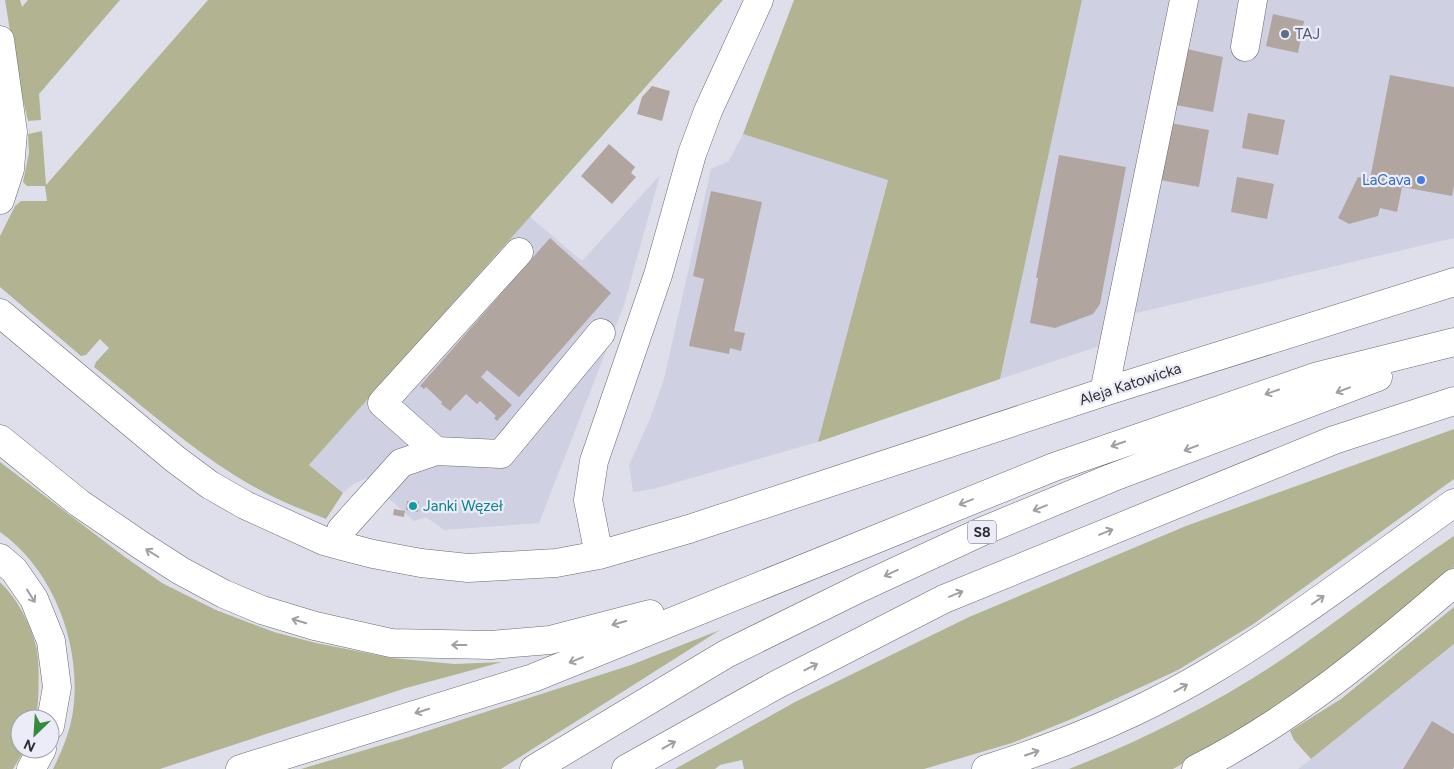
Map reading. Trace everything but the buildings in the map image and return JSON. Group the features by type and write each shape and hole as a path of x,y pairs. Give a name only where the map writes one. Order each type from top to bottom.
{"main road":[{"path":"598,555 588,500 594,461 658,275 695,145 708,111 760,0"},
{"path":"1104,392 1184,0"},
{"path":"1245,47 1253,0"},
{"path":"0,40 13,132 10,169 0,200"},
{"path":"436,451 382,403 519,252"},
{"name":"Aleja Katowicka","path":"0,313 175,459 210,485 245,505 316,537 342,546 421,563 468,568 556,563 598,555 689,529 1104,392 1454,282"},
{"path":"342,546 342,530 401,463 436,451 501,454 601,333"},
{"path":"240,769 533,678 1045,470 1107,448 1318,376 1454,342"},
{"name":"S8","path":"534,769 726,654 860,588 966,539 1111,478 1454,348"},
{"path":"626,769 776,685 944,599 1334,440 1454,401"},
{"path":"0,439 79,503 181,571 224,594 262,610 315,626 392,643 491,646 550,640 674,607 800,569"},
{"path":"986,769 1070,740 1131,713 1206,674 1270,634 1454,503"},
{"path":"0,558 14,570 34,599 51,641 57,687 53,709"},
{"path":"1196,769 1267,728 1323,690 1402,628 1454,583"}],"shaded area":[{"path":"1082,0 1454,0 1454,238 1132,314 1127,337 1000,379"},
{"path":"743,134 888,179 818,442 653,489 633,492 629,465 650,419 664,379 711,169 729,161"},
{"path":"660,175 624,305 539,523 444,530 426,517 414,521 366,478 352,485 343,493 309,465 529,216 582,261"},
{"path":"1454,644 1454,769 1298,769 1311,759"}],"green space":[{"path":"5,0 20,0 22,7 28,0 120,0 39,94 41,120 28,121 17,75"},
{"path":"208,0 723,0 309,465 343,493 326,519 255,488 207,457 94,367 96,362 109,348 100,339 86,355 81,356 0,287 0,236 15,206 21,201 47,201 45,186 27,186 23,182 29,153 28,134 42,131 46,185"},
{"path":"794,0 1082,0 1000,379 818,442 888,180 743,134"},
{"path":"1454,429 1454,479 1252,625 1178,670 1074,718 1012,743 924,769 744,769 742,760 720,765 715,769 675,769 795,702 969,617 1186,526"},
{"path":"0,462 162,583 216,610 274,632 316,643 392,658 454,664 502,662 406,688 160,769 53,769 58,759 60,759 73,711 75,686 68,636 60,611 49,588 19,548 0,532"},
{"path":"1454,536 1454,567 1339,661 1272,709 1205,751 1173,769 1069,769 1175,722 1251,679 1298,648"},
{"path":"0,582 17,603 36,646 38,693 37,709 10,709 10,759 19,759 13,769 0,769"},
{"path":"1454,607 1454,644 1311,759 1294,740 1290,731 1341,699"},
{"path":"720,630 501,769 301,769 405,738 631,665"}],"place":[{"name":"TAJ","path":"1285,34"},
{"name":"LaCava","path":"1421,180"},
{"name":"Janki Węzeł","path":"413,506"}]}
